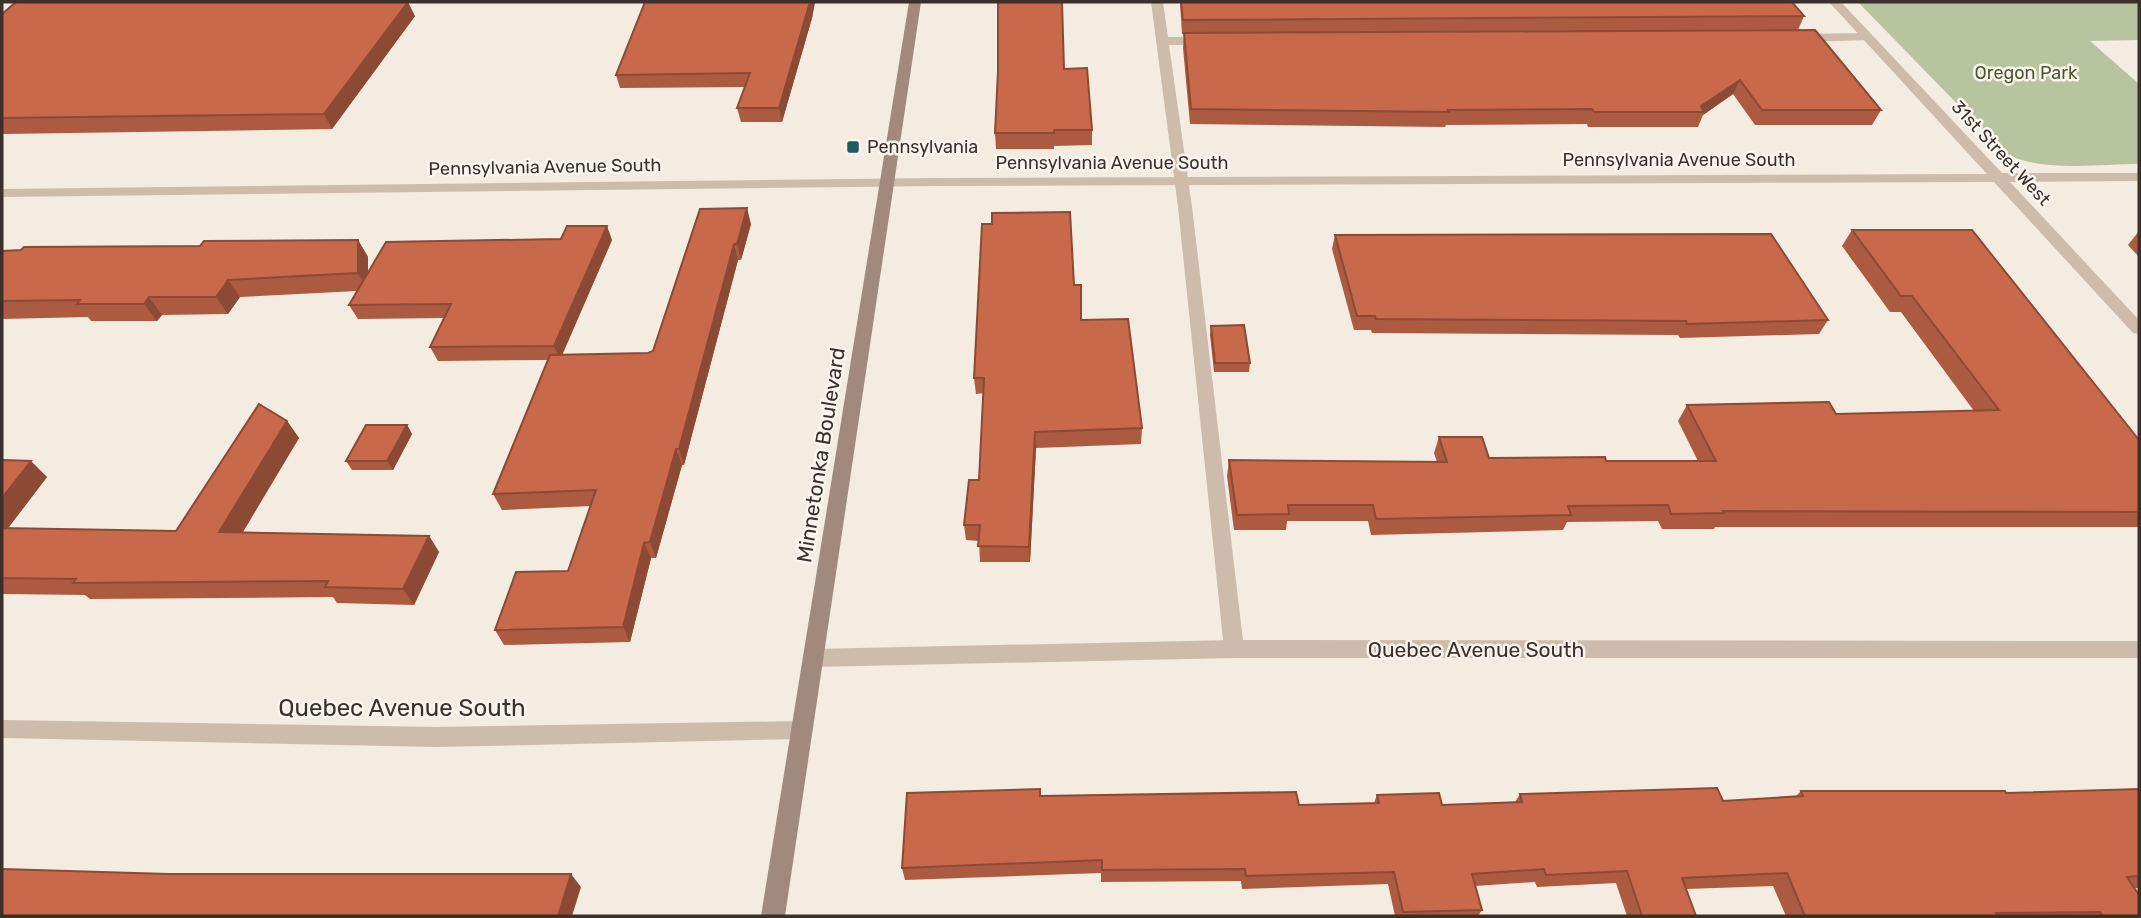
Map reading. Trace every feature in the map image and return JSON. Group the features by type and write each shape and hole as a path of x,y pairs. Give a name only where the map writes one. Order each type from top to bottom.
{"main road":[{"name":"Minnetonka Boulevard","path":"773,916 915,2"}],"street":[{"path":"1157,2 1181,182 1234,649"},
{"name":"31st Street West","path":"1835,2 2139,329"},
{"path":"1784,38 1867,37"},
{"path":"1163,41 1218,41"},
{"name":"Pennsylvania Avenue South","path":"2,193 886,182 2139,177"},
{"name":"Quebec Avenue South","path":"813,657 1234,649 2139,650"},
{"name":"Quebec Avenue South","path":"2,729 436,737 802,730"}],"green space":[{"name":"Oregon Park","path":"1858,2 2139,2 2139,40 2090,41 2139,84 2139,164 2051,165 2017,159 2004,152"}],"building":[{"path":"16,2 408,2 324,114 2,118 2,14"},
{"path":"645,2 810,2 779,108 737,108 750,73 616,75"},
{"path":"998,2 1062,2 1064,69 1087,68 1092,130 995,133"},
{"path":"1181,2 1792,2 1804,16 1183,20"},
{"path":"1815,30 1881,110 1762,110 1740,80 1701,106 1704,112 1594,112 1592,109 1448,110 1449,112 1191,109 1184,33"},
{"path":"747,208 737,244 734,244 679,449 676,449 650,542 644,543 623,627 495,630 516,572 568,571 596,490 493,494 550,355 653,351 700,209"},
{"path":"1070,212 1074,285 1081,285 1081,320 1128,319 1142,428 1035,432 1029,547 978,546 980,525 964,525 969,480 979,480 984,378 974,378 982,224 992,224 992,213"},
{"path":"567,226 607,226 554,346 430,347 451,304 349,305 386,242 561,239"},
{"path":"1852,230 1972,230 2139,440 2139,512 1723,511 1724,513 1671,514 1668,505 1568,506 1571,515 1376,519 1373,505 1288,505 1289,514 1237,515 1229,460 1447,462 1439,437 1482,437 1489,458 1605,457 1606,461 1716,461 1687,405 1829,402 1836,414 1999,410 1912,296 1901,296"},
{"path":"1771,234 1828,320 1687,324 1686,321 1376,319 1375,316 1357,316 1335,235"},
{"path":"358,240 358,273 228,280 216,297 149,297 144,304 77,304 80,300 2,301 2,251 21,250 24,247 200,246 204,241"},
{"path":"1244,325 1250,363 1215,363 1211,326"},
{"path":"259,404 287,421 219,532 429,536 403,589 325,587 328,581 73,583 76,579 2,578 2,528 176,531"},
{"path":"366,425 407,425 387,461 346,461"},
{"path":"2,460 31,461 2,498"},
{"path":"1717,788 1723,801 1803,796 1801,791 2006,793 2139,789 2139,876 2127,877 2139,895 2139,916 2103,916 2100,912 1996,913 1998,916 1805,916 1787,873 1682,878 1696,916 1642,916 1627,871 1546,875 1544,869 1472,874 1482,910 1403,912 1394,872 1246,876 1245,869 1102,870 1102,860 902,868 907,793 1040,789 1040,796 1296,792 1299,805 1379,803 1377,795 1439,793 1442,805 1522,802 1520,794"},
{"path":"2,869 168,874 571,874 558,916 2,916"}],"place":[{"name":"Pennsylvania","path":"853,147"}]}
